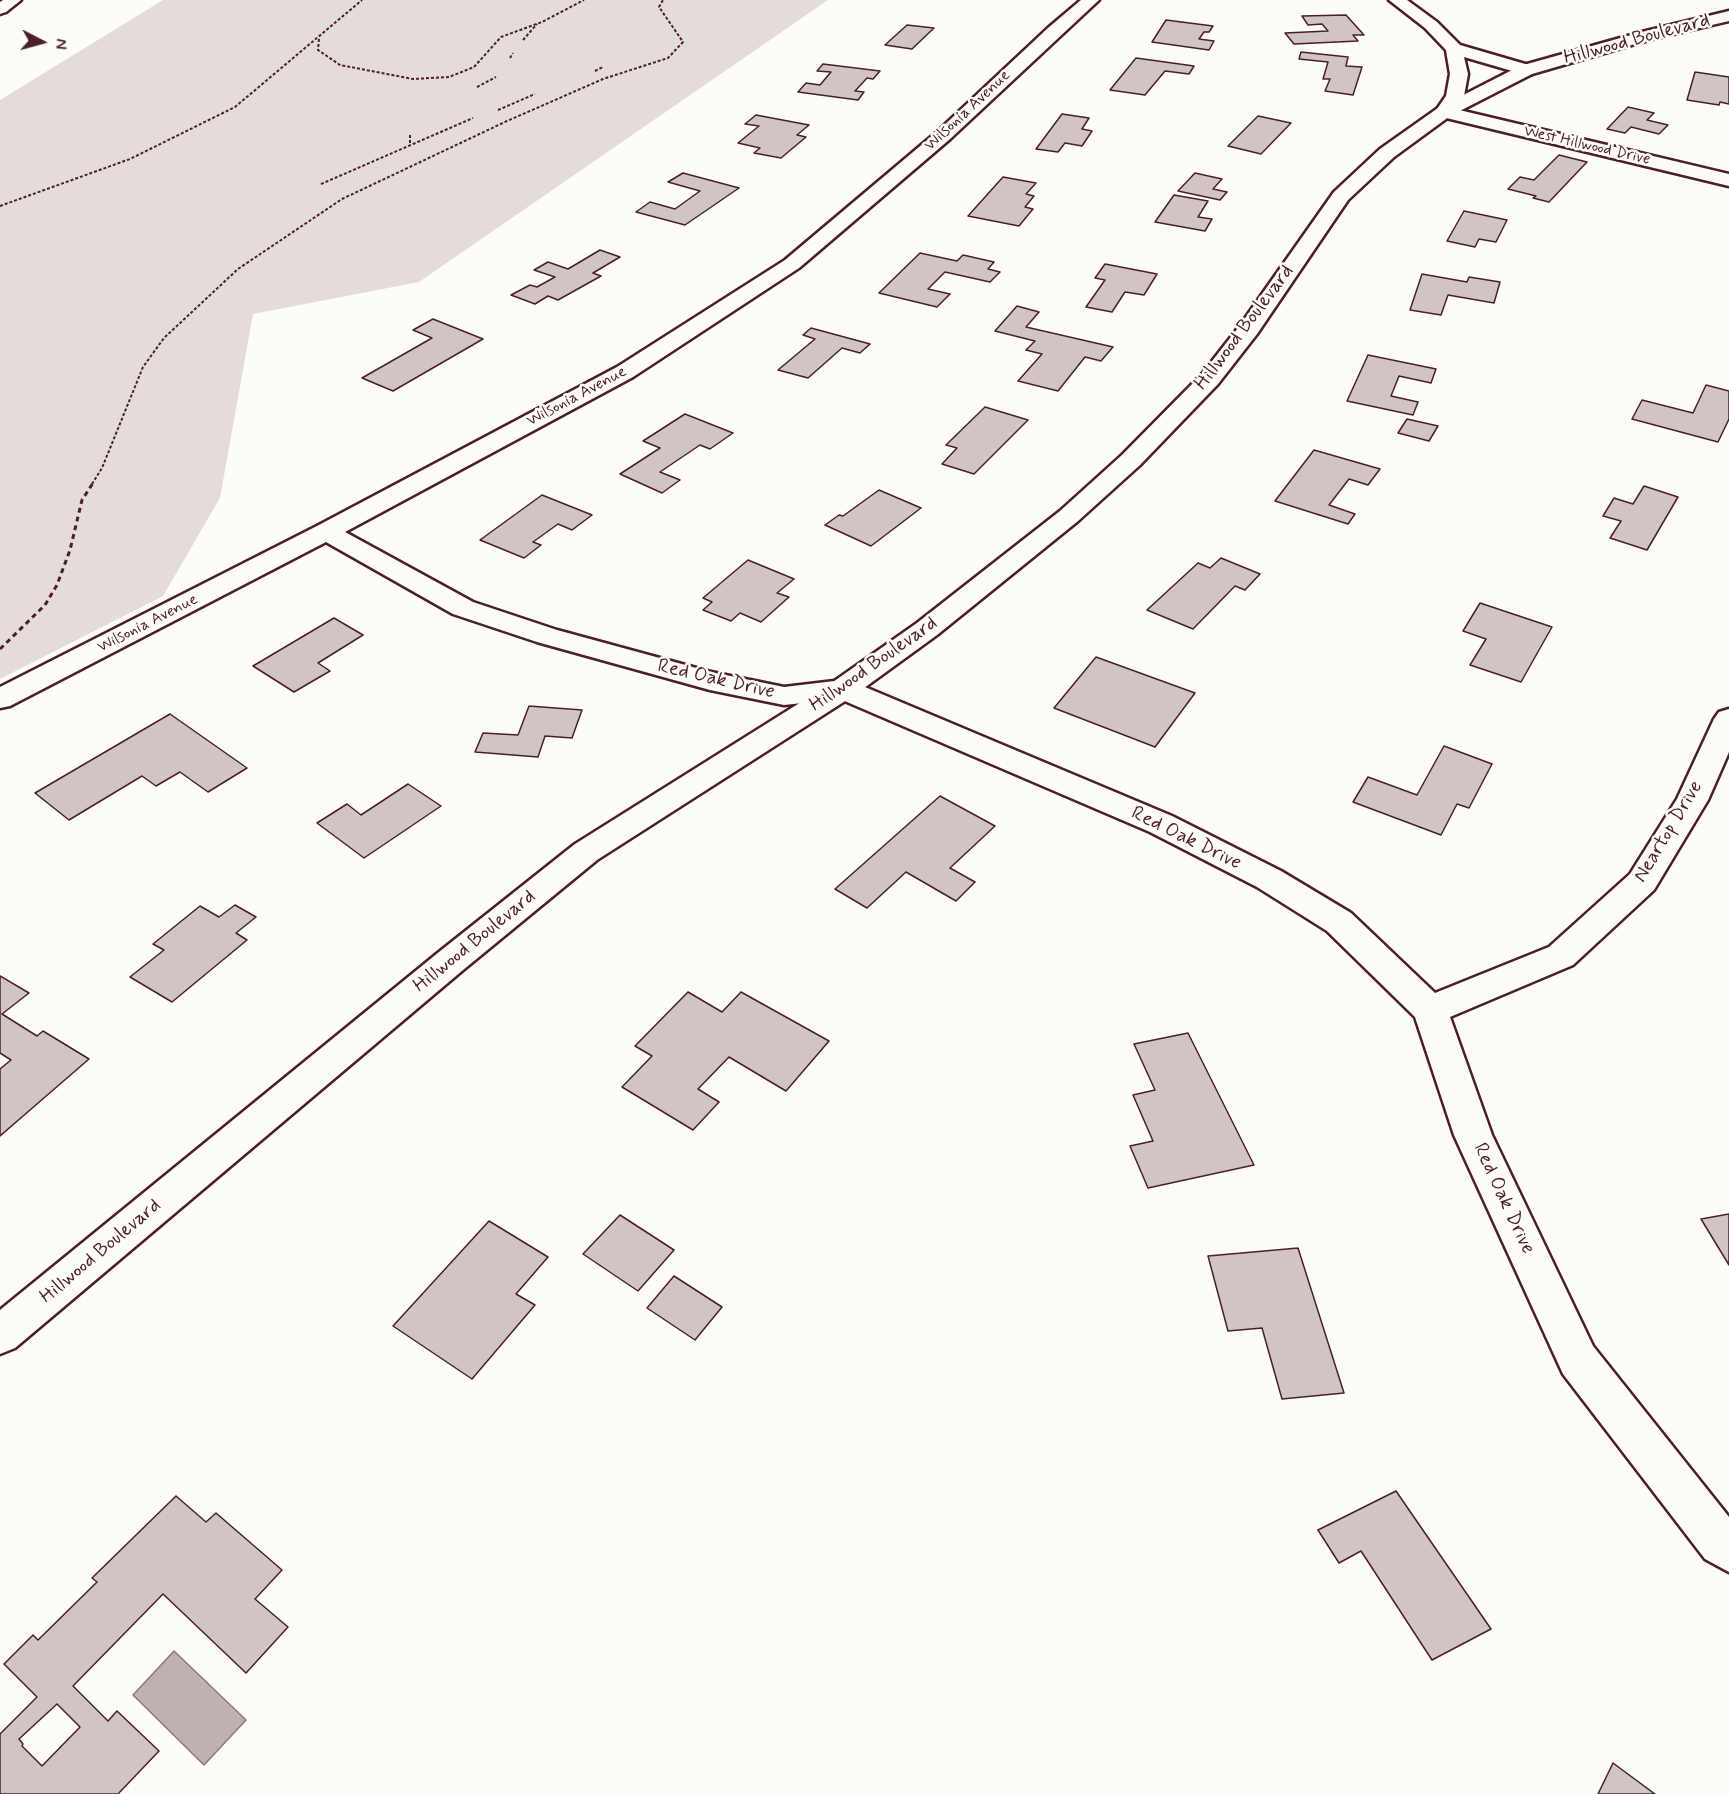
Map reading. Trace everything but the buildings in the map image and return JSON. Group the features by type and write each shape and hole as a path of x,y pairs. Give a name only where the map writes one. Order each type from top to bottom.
{"street":[{"path":"0,9 13,0"},
{"name":"Wilsonia Avenue","path":"0,699 326,532 625,372 792,264 944,135 1054,31 1091,0"},
{"path":"1397,0 1431,25 1454,49 1526,70"},
{"name":"Hillwood Boulevard","path":"0,1335 586,852 843,689 966,599 1069,516 1131,460 1210,379 1249,329 1341,196 1387,153 1444,112 1526,70 1648,35 1729,16"},
{"path":"1444,112 1455,96 1459,74 1454,49"},
{"name":"West Hillwood Drive","path":"1444,112 1729,180"},
{"name":"Red Oak Drive","path":"326,532 463,608 547,636 710,681 784,696 843,689 1161,824 1269,879 1340,922 1430,1010 1473,1135 1578,1360 1721,1543 1729,1549"},
{"name":"Neartop Drive","path":"1430,1010 1561,956 1642,882 1692,800 1729,719"}],"path":[{"path":"0,206 130,159 235,107 362,0"},
{"path":"319,38 318,50 340,65 413,79 435,78 466,71 483,59 501,37 537,24 584,0"},
{"path":"0,649 45,605 57,585 70,550 82,500 102,468 144,367 164,338 238,268 342,199 507,121 603,79 668,58 683,42 659,8 663,0"},
{"path":"523,40 537,24"},
{"path":"510,58 513,53"},
{"path":"595,71 603,67"},
{"path":"477,87 496,77"},
{"path":"498,110 535,94"},
{"path":"321,184 473,118"},
{"path":"410,135 410,145"}],"shaded area":[{"path":"163,0 828,0 419,282 253,314 220,498 163,596 0,679 0,100"},
{"path":"174,1651 246,1720 204,1765 133,1695"}]}
